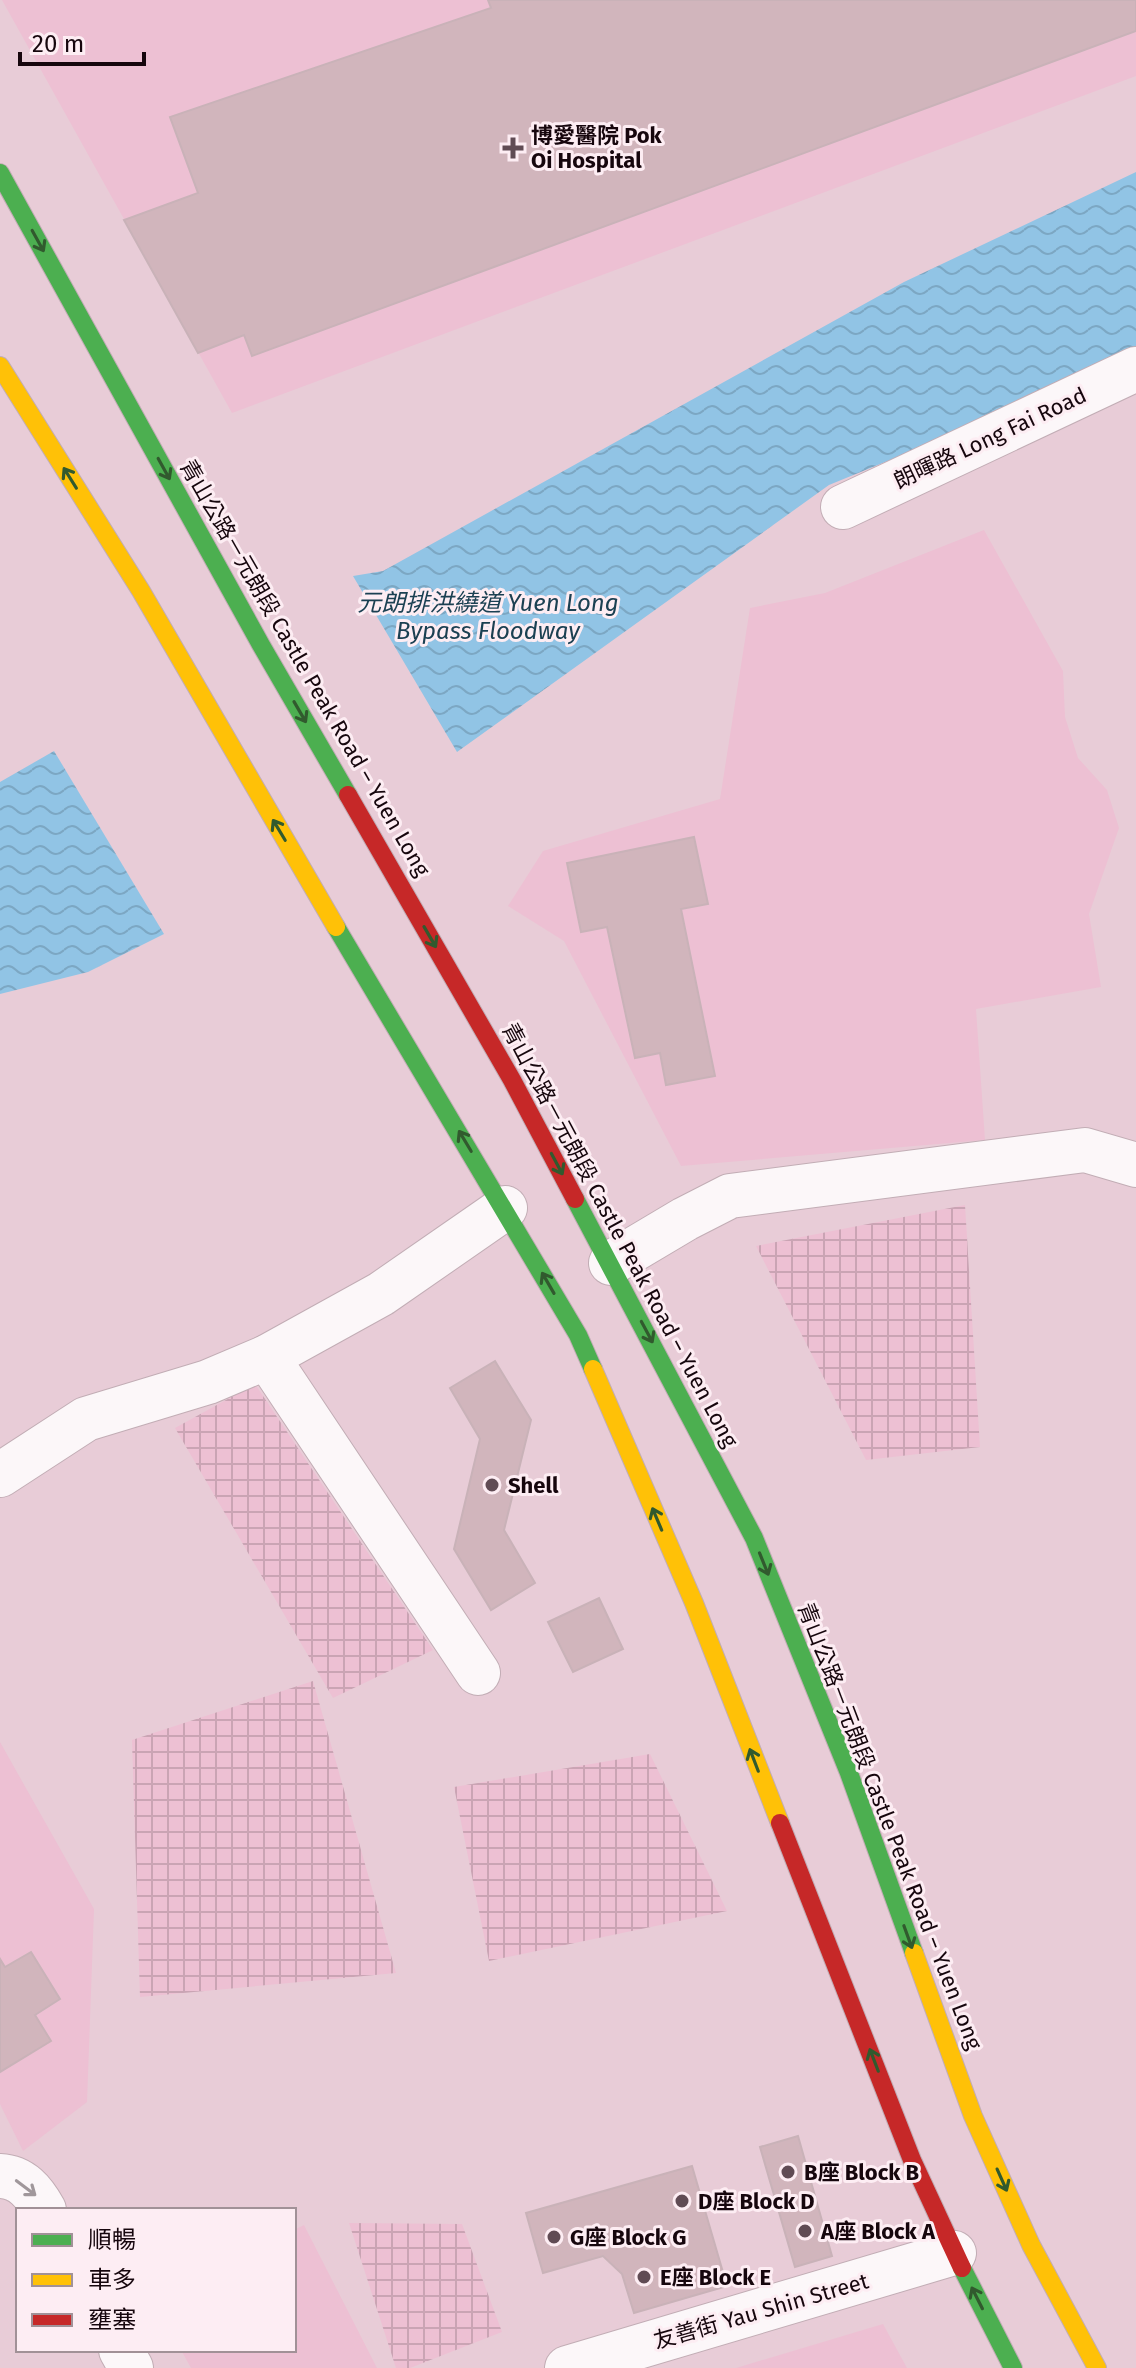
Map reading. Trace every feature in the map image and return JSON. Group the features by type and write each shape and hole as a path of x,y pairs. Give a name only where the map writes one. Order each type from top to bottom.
{"main road":[{"name":"青山公路－元朗段 Castle Peak Road – Yuen Long","path":"0,173 261,645 512,1080 754,1538 849,1773 973,2116 1031,2245 1097,2368"},
{"path":"0,366 141,591 212,717 578,1335 694,1603 912,2160 954,2253 1013,2368"}],"street":[{"name":"朗暉路 Long Fai Road","path":"843,507 1136,369"},
{"path":"611,1263 730,1196 1085,1150 1136,1165"},
{"path":"0,1475 86,1419 208,1382 267,1357 381,1294 505,1208"},
{"path":"267,1357 478,1673"},
{"path":"0,2176 8,2176 33,2191 43,2208"},
{"name":"友善街 Yau Shin Street","path":"567,2368 954,2253"}],"shaded area":[{"name":"博愛醫院 Pok Oi Hospital","path":"2,0 1136,0 1136,76 232,413"},
{"path":"984,530 1063,671 1065,717 1078,758 1107,790 1119,828 1089,914 1101,987 976,1009 985,1140 681,1166 564,941 508,906 543,851 720,799 750,608 825,593"},
{"path":"965,1205 980,1447 866,1460 756,1246"},
{"path":"255,1384 433,1650 333,1698 175,1428"},
{"path":"313,1681 396,1973 140,1997 132,1740"},
{"path":"0,1742 94,1909 87,2102 23,2151 0,2104"},
{"path":"650,1754 727,1911 489,1961 454,1787"},
{"path":"349,2223 462,2224 502,2332 410,2368 396,2368"},
{"path":"304,2225 377,2368 191,2368 182,2352 296,2352 296,2229"},
{"path":"883,2324 907,2368 736,2368"}],"water":[{"name":"元朗排洪繞道 Yuen Long Bypass Floodway","path":"1136,172 1136,356 829,485 457,752 353,576 383,571 904,282"},
{"path":"54,751 164,934 88,972 0,994 0,782"}],"building":[{"name":"博愛醫院 Pok Oi Hospital","path":"488,0 1136,0 1136,31 252,356 244,335 198,353 124,220 198,193 170,117 491,8"},
{"path":"694,837 708,904 681,909 715,1076 666,1085 660,1053 635,1058 607,927 581,932 567,863"},
{"name":"Shell","path":"495,1361 531,1420 504,1530 535,1583 491,1610 454,1549 480,1439 450,1388"},
{"path":"599,1598 623,1649 573,1672 548,1622"},
{"path":"31,1952 60,1999 35,2015 51,2041 0,2072 0,1959 5,1967"},
{"path":"798,2136 832,2256 795,2267 760,2147"},
{"path":"692,2166 727,2286 634,2313 622,2274 603,2256 543,2273 526,2213"}],"traffic: fast":[{"path":"0,173 261,645 348,795"},
{"path":"336,927 578,1335 593,1369"},
{"path":"575,1199 754,1538 849,1773 914,1953"},
{"path":"962,2268 1013,2368"}],"traffic: slow":[{"path":"0,366 141,591 336,927"},
{"path":"593,1369 694,1603 780,1823"},
{"path":"914,1953 973,2116 1031,2245 1097,2368"}],"traffic: jam":[{"path":"348,795 512,1080 575,1199"},
{"path":"780,1823 912,2160 962,2268"}],"place":[{"name":"博愛醫院 Pok Oi Hospital","path":"513,148"},
{"name":"Shell","path":"492,1485"},
{"name":"B座 Block B","path":"788,2172"},
{"name":"D座 Block D","path":"682,2201"},
{"name":"A座 Block A","path":"805,2231"},
{"name":"G座 Block G","path":"554,2237"},
{"name":"E座 Block E","path":"644,2277"}]}
